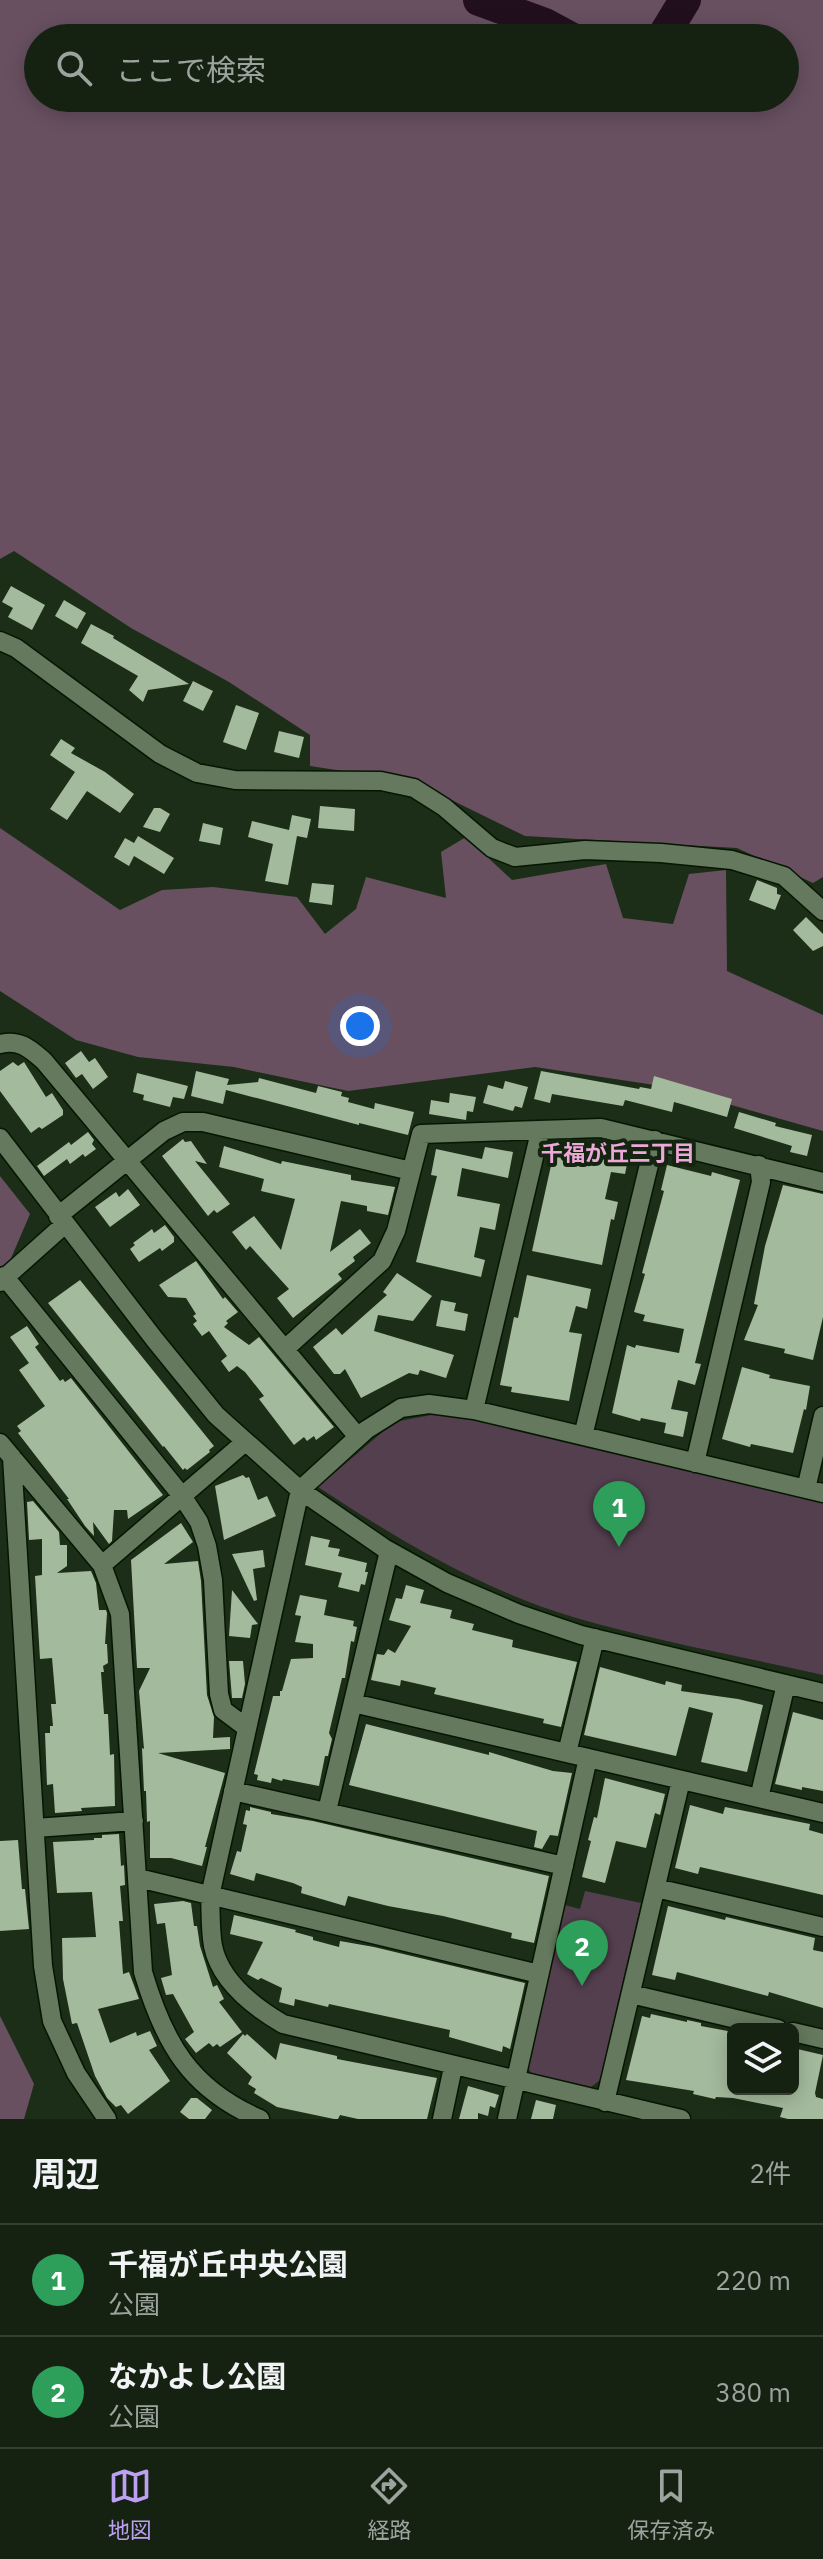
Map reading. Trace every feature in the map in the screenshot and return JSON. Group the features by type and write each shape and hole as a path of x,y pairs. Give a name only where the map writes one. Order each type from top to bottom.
{"street":[{"path":"0,641 16,648 160,754 197,773 235,780 381,781 414,788 444,807 492,848 515,857 585,850 732,860 784,876 820,902"},
{"path":"0,1044 13,1041 28,1047 44,1061 358,1437"},
{"path":"247,1728 223,1710 219,1694 213,1580 199,1522 182,1496 2,1279 127,1160 164,1131 183,1122 203,1122 411,1171"},
{"path":"285,1349 382,1261 396,1231 421,1134 601,1128 823,1182"},
{"path":"474,1410 540,1132"},
{"path":"0,1138 216,1415 300,1490 389,1551 447,1583 519,1614 595,1638 823,1693"},
{"path":"583,1436 655,1140"},
{"path":"695,1463 761,1182 759,1165"},
{"path":"681,2119 283,2024 266,2014 232,1983 221,1965 213,1947 210,1896 300,1490 358,1437 401,1408 429,1404 474,1410 814,1491 823,1416"},
{"path":"102,1565 245,1442"},
{"path":"6,1450 102,1565 120,1614 143,1972 155,2012 167,2040 188,2067 212,2091 260,2119"},
{"path":"6,1450 43,1966 52,2021 76,2073 107,2119"},
{"path":"327,1811 389,1551"},
{"path":"567,1753 595,1638"},
{"path":"759,1798 786,1684"},
{"path":"353,1703 823,1813"},
{"path":"507,2119 588,1758"},
{"path":"605,2102 681,1780"},
{"path":"233,1791 564,1866"},
{"path":"35,1828 134,1821"},
{"path":"138,1878 539,1974"},
{"path":"656,1888 823,1927"},
{"path":"631,1994 753,2023"},
{"path":"799,2033 823,2039"},
{"path":"442,2119 453,2067"}],"shaded area":[{"path":"0,0 823,0 823,877 813,883 737,848 525,836 415,782 310,766 310,735 229,682 131,628 14,551 0,559"},
{"path":"0,828 120,910 162,890 213,887 297,897 325,934 356,909 366,877 446,898 441,852 466,837 512,880 606,864 623,918 673,924 689,874 726,870 727,971 823,1015 823,1131 668,1087 535,1067 348,1091 234,1067 138,1057 76,1040 0,991"},
{"path":"0,1176 30,1214 0,1284"},
{"path":"437,1414 823,1503 823,1675 635,1634 539,1606 441,1561 318,1487 394,1422"},
{"path":"585,1891 641,1903 600,2080 591,2087 531,2073 525,2062 561,1904 580,1909"},
{"path":"0,2016 34,2084 24,2119 0,2119"}],"building":[{"path":"11,586 45,605 32,630 8,617 13,608 2,602"},
{"path":"64,600 86,613 77,629 55,616"},
{"path":"91,624 189,684 148,690 143,702 129,690 138,676 81,643"},
{"path":"193,681 213,691 203,711 183,701"},
{"path":"236,705 259,713 246,750 223,742"},
{"path":"279,731 304,737 299,758 274,752"},
{"path":"61,739 75,748 71,753 105,772 134,794 120,813 87,791 67,820 50,809 75,772 50,755"},
{"path":"320,806 355,809 354,831 318,828"},
{"path":"154,808 170,814 160,832 143,827"},
{"path":"292,815 311,819 307,838 297,836 288,885 265,881 273,844 248,837 252,821 289,830"},
{"path":"203,823 223,828 220,845 199,841"},
{"path":"138,836 174,858 164,874 134,856 129,866 114,857 125,838 134,843"},
{"path":"757,880 777,888 777,894 781,895 775,910 749,900"},
{"path":"312,883 334,885 332,905 309,902"},
{"path":"806,917 823,934 823,946 813,951 793,930"},
{"path":"81,1051 89,1062 95,1058 108,1077 93,1089 82,1074 76,1078 65,1063"},
{"path":"13,1062 18,1066 24,1062 46,1097 52,1093 63,1110 63,1115 31,1133 0,1091 0,1071"},
{"path":"196,1071 229,1079 227,1085 258,1082 259,1078 316,1093 318,1086 342,1092 341,1096 349,1098 348,1102 374,1109 375,1103 414,1112 408,1135 226,1090 223,1104 191,1096"},
{"path":"541,1071 639,1089 651,1089 654,1076 732,1099 727,1117 674,1102 672,1112 625,1100 623,1106 552,1094 550,1103 534,1099"},
{"path":"137,1073 188,1086 184,1099 173,1097 170,1107 143,1100 144,1095 133,1092"},
{"path":"505,1081 528,1087 522,1108 515,1106 513,1111 483,1103 488,1085 503,1089"},
{"path":"450,1093 476,1097 473,1112 467,1111 466,1120 429,1114 431,1100 449,1103"},
{"path":"739,1112 776,1123 775,1126 812,1135 807,1156 790,1152 792,1146 734,1128"},
{"path":"88,1132 96,1149 70,1164 67,1159 44,1176 37,1166"},
{"path":"183,1139 185,1142 191,1141 207,1164 195,1161 230,1204 217,1213 214,1210 208,1216 162,1156"},
{"path":"556,1143 600,1152 602,1143 630,1149 625,1174 611,1172 605,1199 618,1202 614,1220 611,1219 602,1265 532,1251"},
{"path":"224,1146 281,1164 282,1161 351,1175 351,1180 395,1187 388,1215 367,1211 367,1206 341,1201 330,1252 360,1229 371,1243 338,1274 342,1279 293,1318 277,1298 289,1289 250,1246 246,1250 232,1232 254,1216 281,1250 295,1199 261,1191 264,1179 219,1167"},
{"path":"485,1147 513,1152 508,1178 462,1168 457,1196 500,1204 495,1230 480,1227 474,1257 485,1260 481,1277 416,1262 437,1176 431,1175 436,1149 482,1159"},
{"path":"667,1165 740,1180 695,1363 701,1364 695,1385 678,1380 671,1409 688,1412 683,1437 664,1433 666,1423 641,1418 640,1421 612,1413 627,1345 679,1353 684,1329 643,1321 645,1315 634,1312 664,1191 661,1190"},
{"path":"783,1185 823,1194 823,1317 813,1360 784,1353 785,1349 744,1340 758,1305 754,1304 765,1246"},
{"path":"128,1189 140,1205 110,1227 95,1207 116,1192 119,1197"},
{"path":"165,1225 174,1242 139,1262 130,1249 135,1245 133,1243 152,1229 154,1233"},
{"path":"196,1261 223,1299 225,1297 238,1312 226,1321 228,1323 224,1327 249,1345 259,1337 334,1427 316,1440 314,1436 307,1441 304,1437 294,1445 259,1399 264,1396 245,1372 237,1366 229,1372 221,1361 227,1356 209,1331 202,1336 193,1324 197,1321 193,1316 196,1314 186,1298 168,1297 159,1285"},
{"path":"397,1273 432,1296 413,1321 378,1315 374,1331 454,1355 446,1378 420,1370 418,1375 409,1373 361,1398 345,1369 340,1374 334,1374 313,1347 336,1328 342,1335 387,1295 383,1292"},
{"path":"527,1275 591,1289 587,1309 576,1306 569,1332 582,1334 569,1401 511,1392 512,1387 500,1385 514,1317 518,1318"},
{"path":"80,1280 214,1446 187,1470 183,1470 163,1447 48,1303"},
{"path":"441,1300 456,1303 454,1311 468,1314 465,1331 436,1326"},
{"path":"27,1326 39,1344 35,1347 60,1381 71,1378 163,1495 128,1519 127,1510 114,1510 112,1541 109,1544 93,1522 94,1536 85,1526 69,1499 18,1433 21,1431 17,1426 45,1406 19,1370 29,1363 10,1337"},
{"path":"742,1367 770,1375 769,1378 810,1386 793,1453 751,1444 750,1447 722,1439"},
{"path":"243,1475 249,1477 258,1500 267,1496 276,1516 224,1540 215,1486"},
{"path":"33,1501 59,1532 60,1545 67,1545 67,1566 57,1573 91,1571 96,1583 99,1610 106,1610 107,1613 105,1644 108,1663 101,1672 104,1714 108,1714 110,1755 114,1754 115,1806 55,1813 53,1784 47,1785 45,1733 50,1733 50,1726 53,1726 51,1704 56,1704 52,1658 40,1659 35,1576 42,1575 42,1539 29,1540 27,1502"},
{"path":"181,1523 193,1542 164,1564 198,1561 207,1695 214,1717 213,1738 230,1737 230,1749 158,1753 225,1773 202,1866 171,1858 150,1858 150,1821 147,1822 144,1791 139,1691 150,1668 137,1668 131,1560"},
{"path":"311,1536 330,1540 328,1547 340,1549 338,1556 367,1563 365,1585 361,1584 359,1592 338,1587 342,1573 305,1565"},
{"path":"263,1550 265,1567 253,1569 257,1600 254,1601 232,1554"},
{"path":"406,1585 424,1590 420,1603 452,1610 450,1618 474,1624 472,1630 513,1640 512,1647 577,1662 561,1727 543,1723 544,1719 434,1694 436,1688 401,1680 400,1686 371,1680 377,1654 384,1655 388,1649 395,1653 411,1626 389,1620 396,1598 402,1599"},
{"path":"232,1590 258,1624 252,1625 250,1638 229,1636"},
{"path":"300,1595 327,1600 324,1615 354,1621 353,1626 357,1627 354,1642 351,1641 345,1678 342,1678 329,1733 332,1739 319,1786 272,1778 271,1783 257,1780 258,1775 254,1774 273,1696 280,1696 291,1659 313,1658 313,1644 295,1642 301,1616 295,1615"},
{"path":"229,1661 243,1661 245,1684 242,1698 232,1698"},
{"path":"600,1667 665,1685 666,1681 682,1685 681,1691 763,1705 747,1772 701,1762 713,1713 689,1707 676,1756 584,1735"},
{"path":"793,1712 823,1720 823,1791 775,1784"},
{"path":"366,1724 489,1755 489,1752 553,1771 572,1773 558,1836 550,1835 542,1849 534,1847 537,1831 349,1785"},
{"path":"605,1778 665,1794 660,1815 655,1813 646,1848 616,1841 605,1883 582,1877 591,1841 588,1840 594,1817 597,1818"},
{"path":"690,1805 723,1814 725,1807 810,1824 809,1830 823,1834 823,1895 700,1867 698,1874 675,1868"},
{"path":"250,1807 549,1876 534,1943 511,1938 512,1933 348,1896 345,1906 301,1893 302,1887 293,1883 256,1873 254,1881 230,1874 237,1851 241,1852 247,1825 243,1824 246,1810 250,1811"},
{"path":"119,1834 125,1885 120,1886 123,1921 119,1921 123,1974 129,1972 139,1999 98,2009 110,2043 136,2032 137,2036 150,2031 157,2046 149,2050 170,2081 128,2114 121,2105 116,2107 107,2098 95,2076 77,2023 72,2024 63,1979 62,1938 96,1937 92,1892 57,1893 53,1842 94,1840 102,1838 102,1835"},
{"path":"18,1840 29,1929 0,1931 0,1841"},
{"path":"191,1903 194,1926 197,1926 213,1987 217,1985 224,1999 219,2002 242,2032 220,2047 209,2043 196,2053 185,2039 194,2032 173,1994 166,1995 161,1978 172,1975 165,1923 157,1924 154,1904"},
{"path":"668,1906 815,1938 813,1950 823,1952 823,2008 769,1992 768,1996 677,1972 675,1980 652,1975"},
{"path":"234,1915 296,1930 313,1937 313,1940 339,1947 340,1941 374,1947 525,1983 510,2049 503,2046 502,2052 449,2037 450,2030 329,2004 328,2007 295,1999 294,2006 279,2002 282,1988 247,1974 263,1942 230,1934"},
{"path":"651,2014 687,2020 727,2031 727,2095 799,2095 799,2049 823,2055 815,2093 816,2097 823,2099 823,2119 788,2119 780,2117 783,2108 733,2098 715,2099 693,2094 694,2091 626,2080 642,2016 650,2018"},
{"path":"243,2034 247,2034 276,2060 280,2043 337,2056 337,2059 437,2078 427,2119 358,2119 340,2115 334,2119 277,2107 254,2093 256,2089 248,2084 252,2077 227,2053"},
{"path":"468,2086 499,2095 495,2108 490,2106 488,2116 478,2113 478,2119 459,2119"},
{"path":"191,2098 197,2098 212,2110 205,2119 189,2119 180,2112"},
{"path":"536,2100 556,2105 553,2119 531,2119"}],"waterway":[{"path":"479,0 545,24"},
{"path":"670,24 685,0"}],"place":[{"name":"千福が丘中央公園","path":"619,1547"},
{"name":"なかよし公園","path":"582,1986"}],"district":[{"name":"千福が丘三丁目","path":"618,1153"}]}
